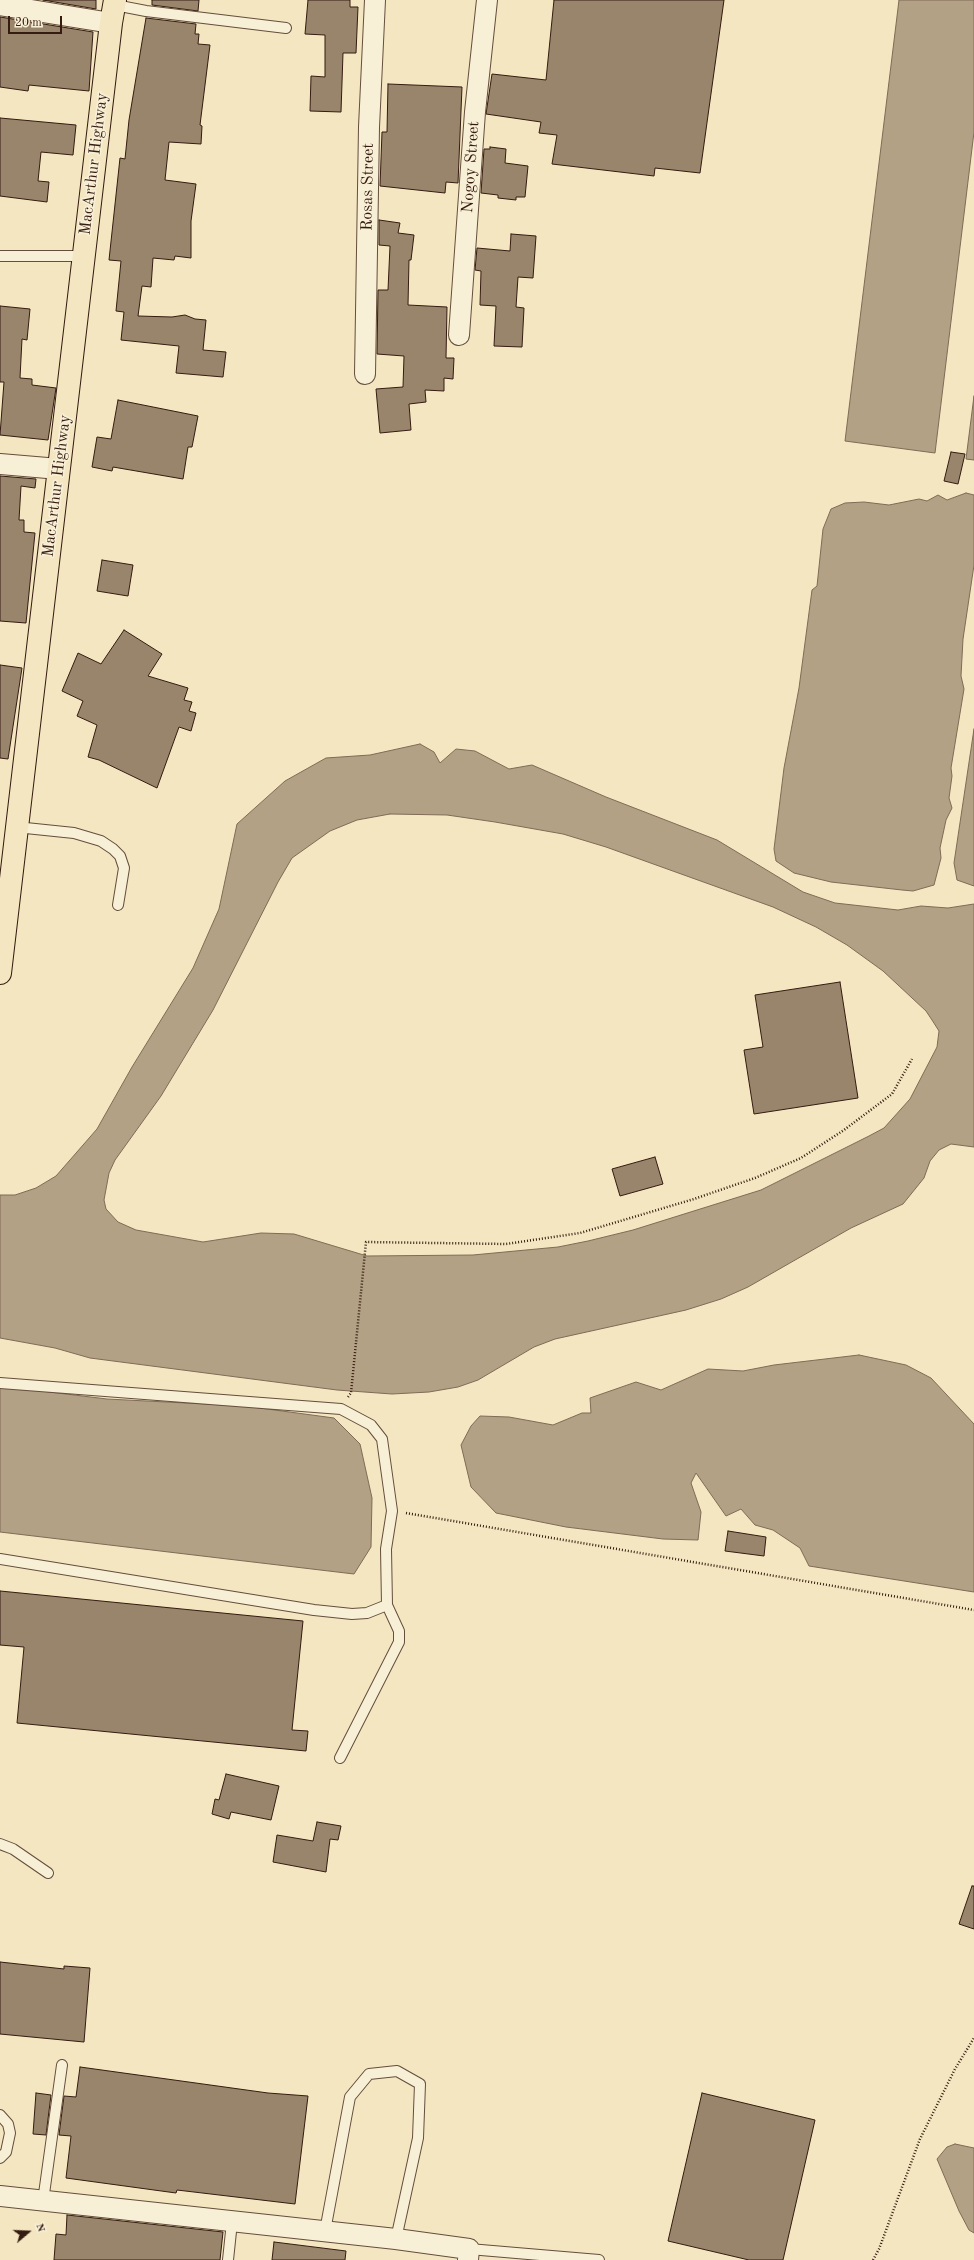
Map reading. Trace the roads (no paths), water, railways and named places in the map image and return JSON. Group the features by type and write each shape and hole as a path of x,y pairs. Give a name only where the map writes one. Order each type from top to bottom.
{"highway":[{"name":"MacArthur Highway","path":"0,973 10,839 59,469 114,9"}],"street":[{"name":"Rosas Street","path":"365,374 368,127 376,0"},
{"name":"Nogoy Street","path":"459,335 475,112 488,0"},
{"path":"0,5 114,9"},
{"path":"0,464 59,469"},
{"path":"0,2196 43,2202 172,2213 232,2222 396,2239 468,2255"}],"lane":[{"path":"114,9 146,11 286,28"},
{"path":"0,256 84,256"},
{"path":"10,839 74,833 101,841 120,856 124,868 118,905"},
{"path":"0,1383 341,1410 371,1425 382,1439 392,1511 386,1549 387,1605 399,1631 398,1642 340,1758"},
{"path":"0,1559 314,1610 352,1614 367,1613 387,1605"},
{"path":"0,1844 13,1849 48,1873"},
{"path":"43,2202 62,2065"},
{"path":"325,2231 350,2097 369,2074 397,2071 420,2084 418,2138 396,2239"},
{"path":"0,2115 8,2124 10,2133 6,2152 0,2158"},
{"path":"228,2260 232,2222"},
{"path":"468,2255 599,2260"}]}
